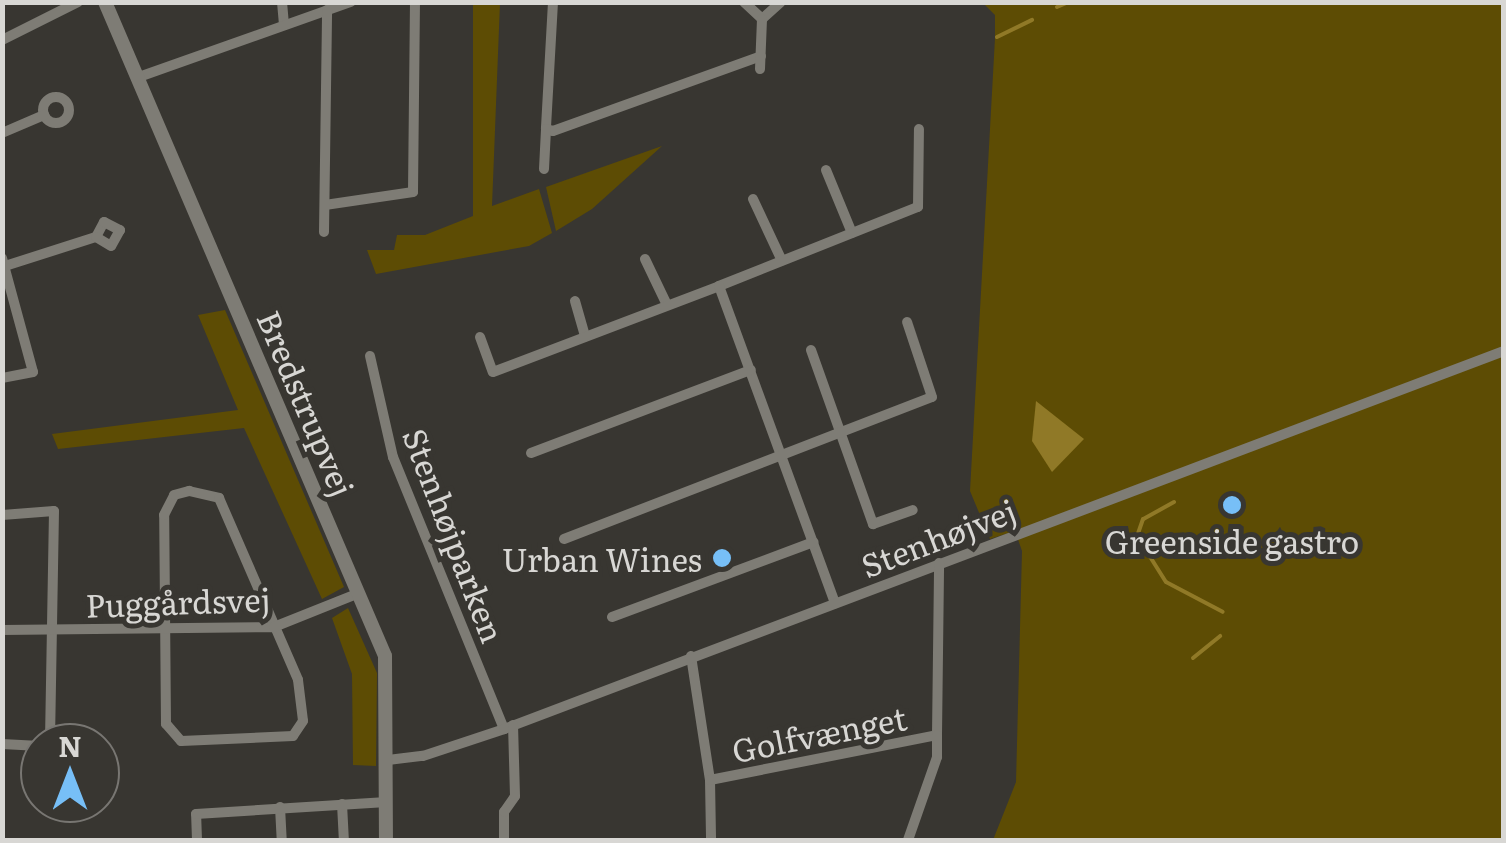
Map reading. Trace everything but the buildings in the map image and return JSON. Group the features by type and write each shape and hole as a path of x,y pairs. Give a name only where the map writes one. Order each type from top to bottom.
{"street":[{"path":"2,40 78,2"},
{"name":"Bredstrupvej","path":"105,2 385,656 386,840"},
{"path":"282,2 284,25"},
{"path":"136,78 351,2"},
{"path":"325,205 413,192 415,2"},
{"path":"544,169 553,2"},
{"path":"744,2 762,20 760,69"},
{"path":"762,20 777,13 781,2"},
{"path":"324,232 327,10"},
{"path":"546,128 563,132 761,56"},
{"path":"2,133 44,115"},
{"path":"480,337 493,372 918,207 918,129"},
{"path":"826,170 852,233"},
{"path":"753,199 782,261"},
{"path":"2,378 33,372 4,262 96,238"},
{"path":"645,259 667,306"},
{"path":"719,286 835,603"},
{"path":"575,301 585,337"},
{"path":"564,539 932,396 907,322"},
{"path":"811,350 873,524 913,510"},
{"name":"Stenhøjvej","path":"388,760 423,756 508,727 1504,351"},
{"name":"Stenhøjparken","path":"370,356 393,456 508,727"},
{"path":"531,453 750,370"},
{"path":"188,490 218,498 274,627 301,693 303,721 293,736 180,741 166,724 164,515 168,501 188,490"},
{"name":"Puggårdsvej","path":"2,514 54,512 51,723"},
{"path":"612,617 814,542"},
{"name":"Golfvænget","path":"908,840 937,758 939,563"},
{"name":"Puggårdsvej","path":"2,630 274,627 359,592"},
{"name":"Golfvænget","path":"691,656 710,780 710,840"},
{"path":"504,840 504,812 515,796 508,727"},
{"name":"Golfvænget","path":"710,780 937,735"},
{"path":"196,840 196,814 387,802"},
{"path":"342,804 344,840"},
{"path":"280,808 282,840"}],"shaded area":[{"path":"473,3 500,3 492,206 539,189 552,233 529,246 376,274 367,250 394,250 397,235 425,235 473,216"},
{"path":"983,3 1503,3 1503,840 993,840 1016,782 1022,551 1015,531 990,539 970,491 995,38 995,15"},
{"path":"662,146 592,209 556,231 546,187"},
{"path":"225,310 344,587 322,599 244,428 58,449 52,434 238,410 198,315"},
{"path":"1036,401 1084,439 1052,472 1032,441"},
{"path":"348,608 377,673 376,766 353,765 352,674 332,618"}],"waterway":[{"path":"1057,7 1068,2"},
{"path":"997,37 1032,20"},
{"path":"1174,502 1143,519 1137,536 1166,582 1223,612"},
{"path":"1193,658 1220,636"}],"place":[{"name":"Greenside gastro","path":"1232,505"},
{"name":"Urban Wines","path":"722,558"}]}
